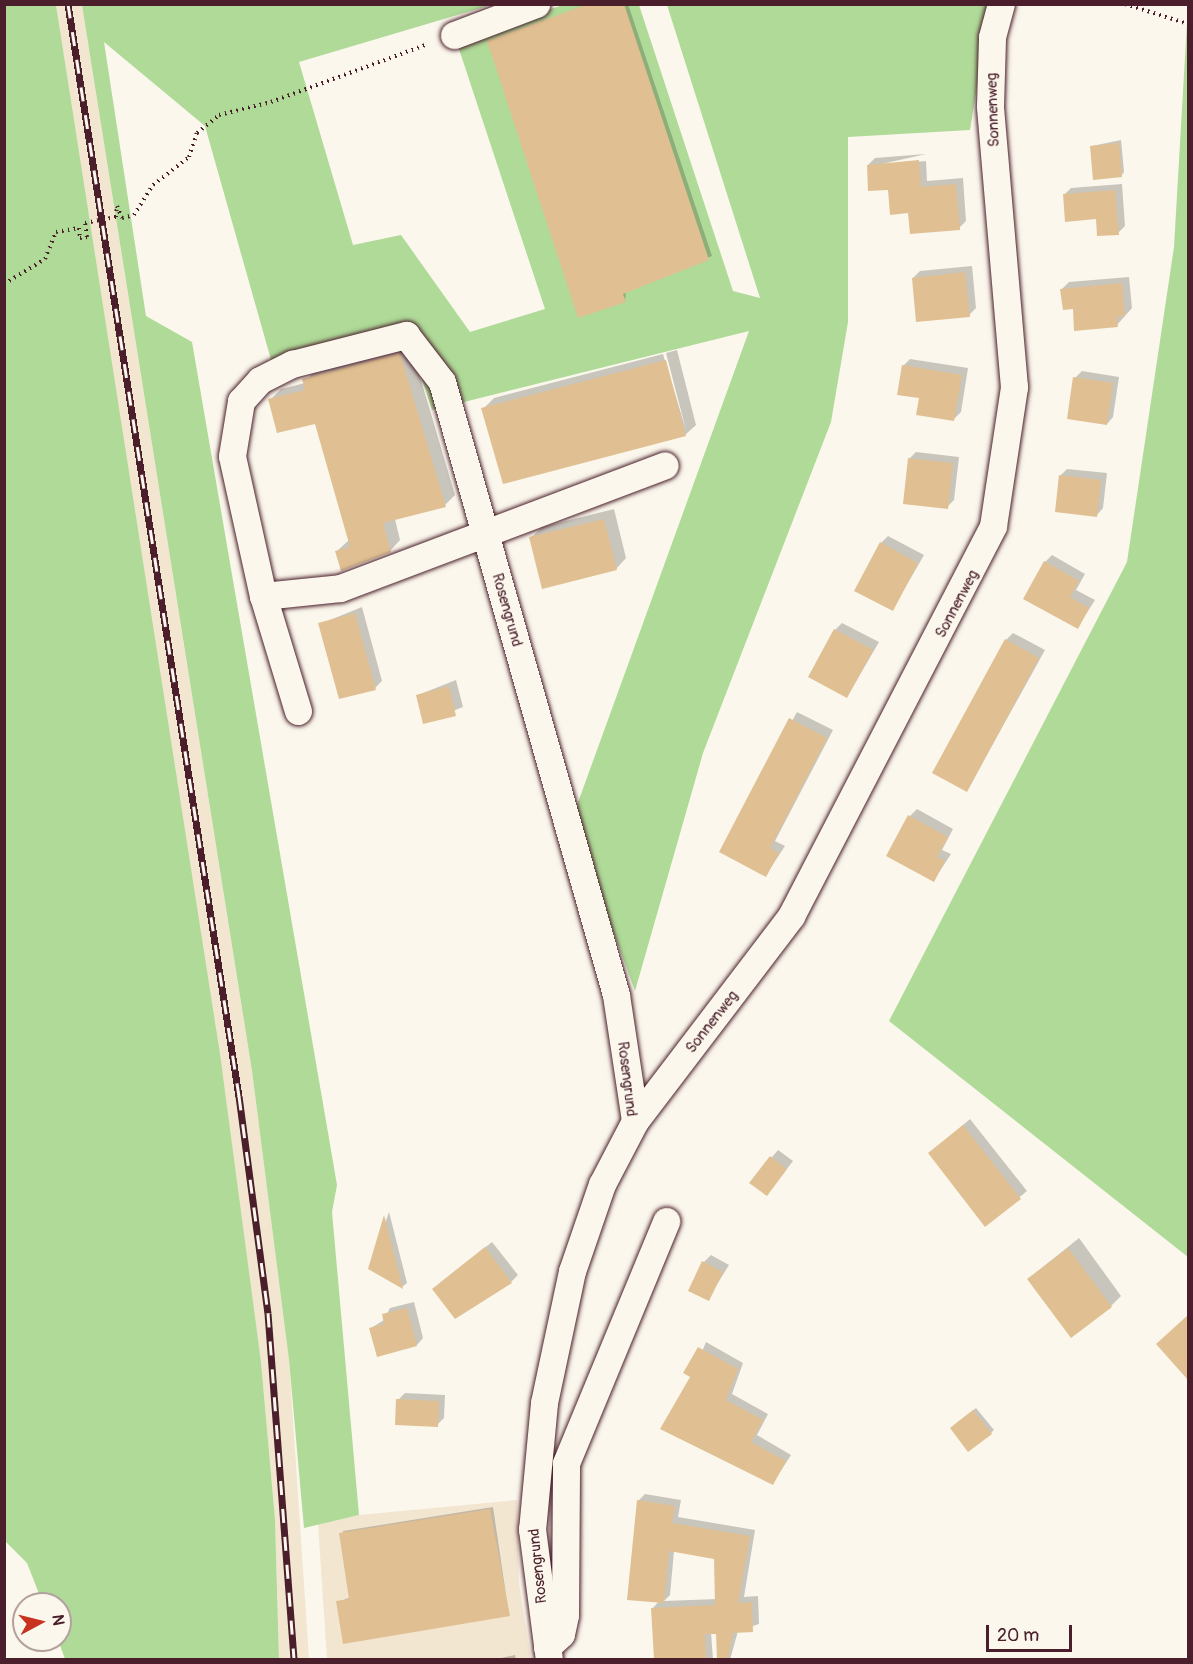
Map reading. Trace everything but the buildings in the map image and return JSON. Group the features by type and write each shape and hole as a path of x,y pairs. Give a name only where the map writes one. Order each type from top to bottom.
{"street":[{"path":"454,35 536,4"},
{"name":"Sonnenweg","path":"635,1121 791,916 993,526 1014,387 990,106 992,37 1001,4"},
{"name":"Rosengrund","path":"263,596 232,456 241,400 260,380 292,364 390,336 406,335 442,382 616,995 635,1121 602,1184 572,1271 544,1403 532,1529 548,1653"},
{"path":"298,711 263,596 340,588 486,537 665,465"},
{"path":"548,1653 561,1634 565,1615 566,1463 666,1221"}],"path":[{"path":"1125,4 1188,24"},
{"path":"4,284 45,259 56,232 79,228 80,238 87,237 85,223 116,217 117,206 122,218 134,215 153,185 189,157 197,134 219,115 271,102 454,35"}],"shaded area":[{"path":"56,5 82,5 252,1071 289,1360 309,1659 279,1659 275,1519 261,1362"},
{"path":"517,1500 519,1584 531,1659 327,1659 318,1524 359,1515"}],"green space":[{"path":"4,5 56,5 220,1054 261,1362 275,1519 279,1659 65,1659 62,1652 72,1652 72,1592 38,1592 27,1563 5,1541"},
{"path":"82,5 491,5 299,62 353,245 401,235 470,332 545,309 456,40 563,5 639,5 733,291 760,298 667,5 990,5 970,130 848,137 848,322 831,422 703,753 635,991 572,819 749,331 432,410 409,340 275,374 205,126 104,42 146,316 192,342 337,1185 332,1212 359,1515 304,1528 289,1360 252,1071"},
{"path":"1188,5 1188,1257 889,1021 1127,562 1174,247"}],"railway":[{"path":"68,4 239,1096 268,1313 294,1660"}]}
